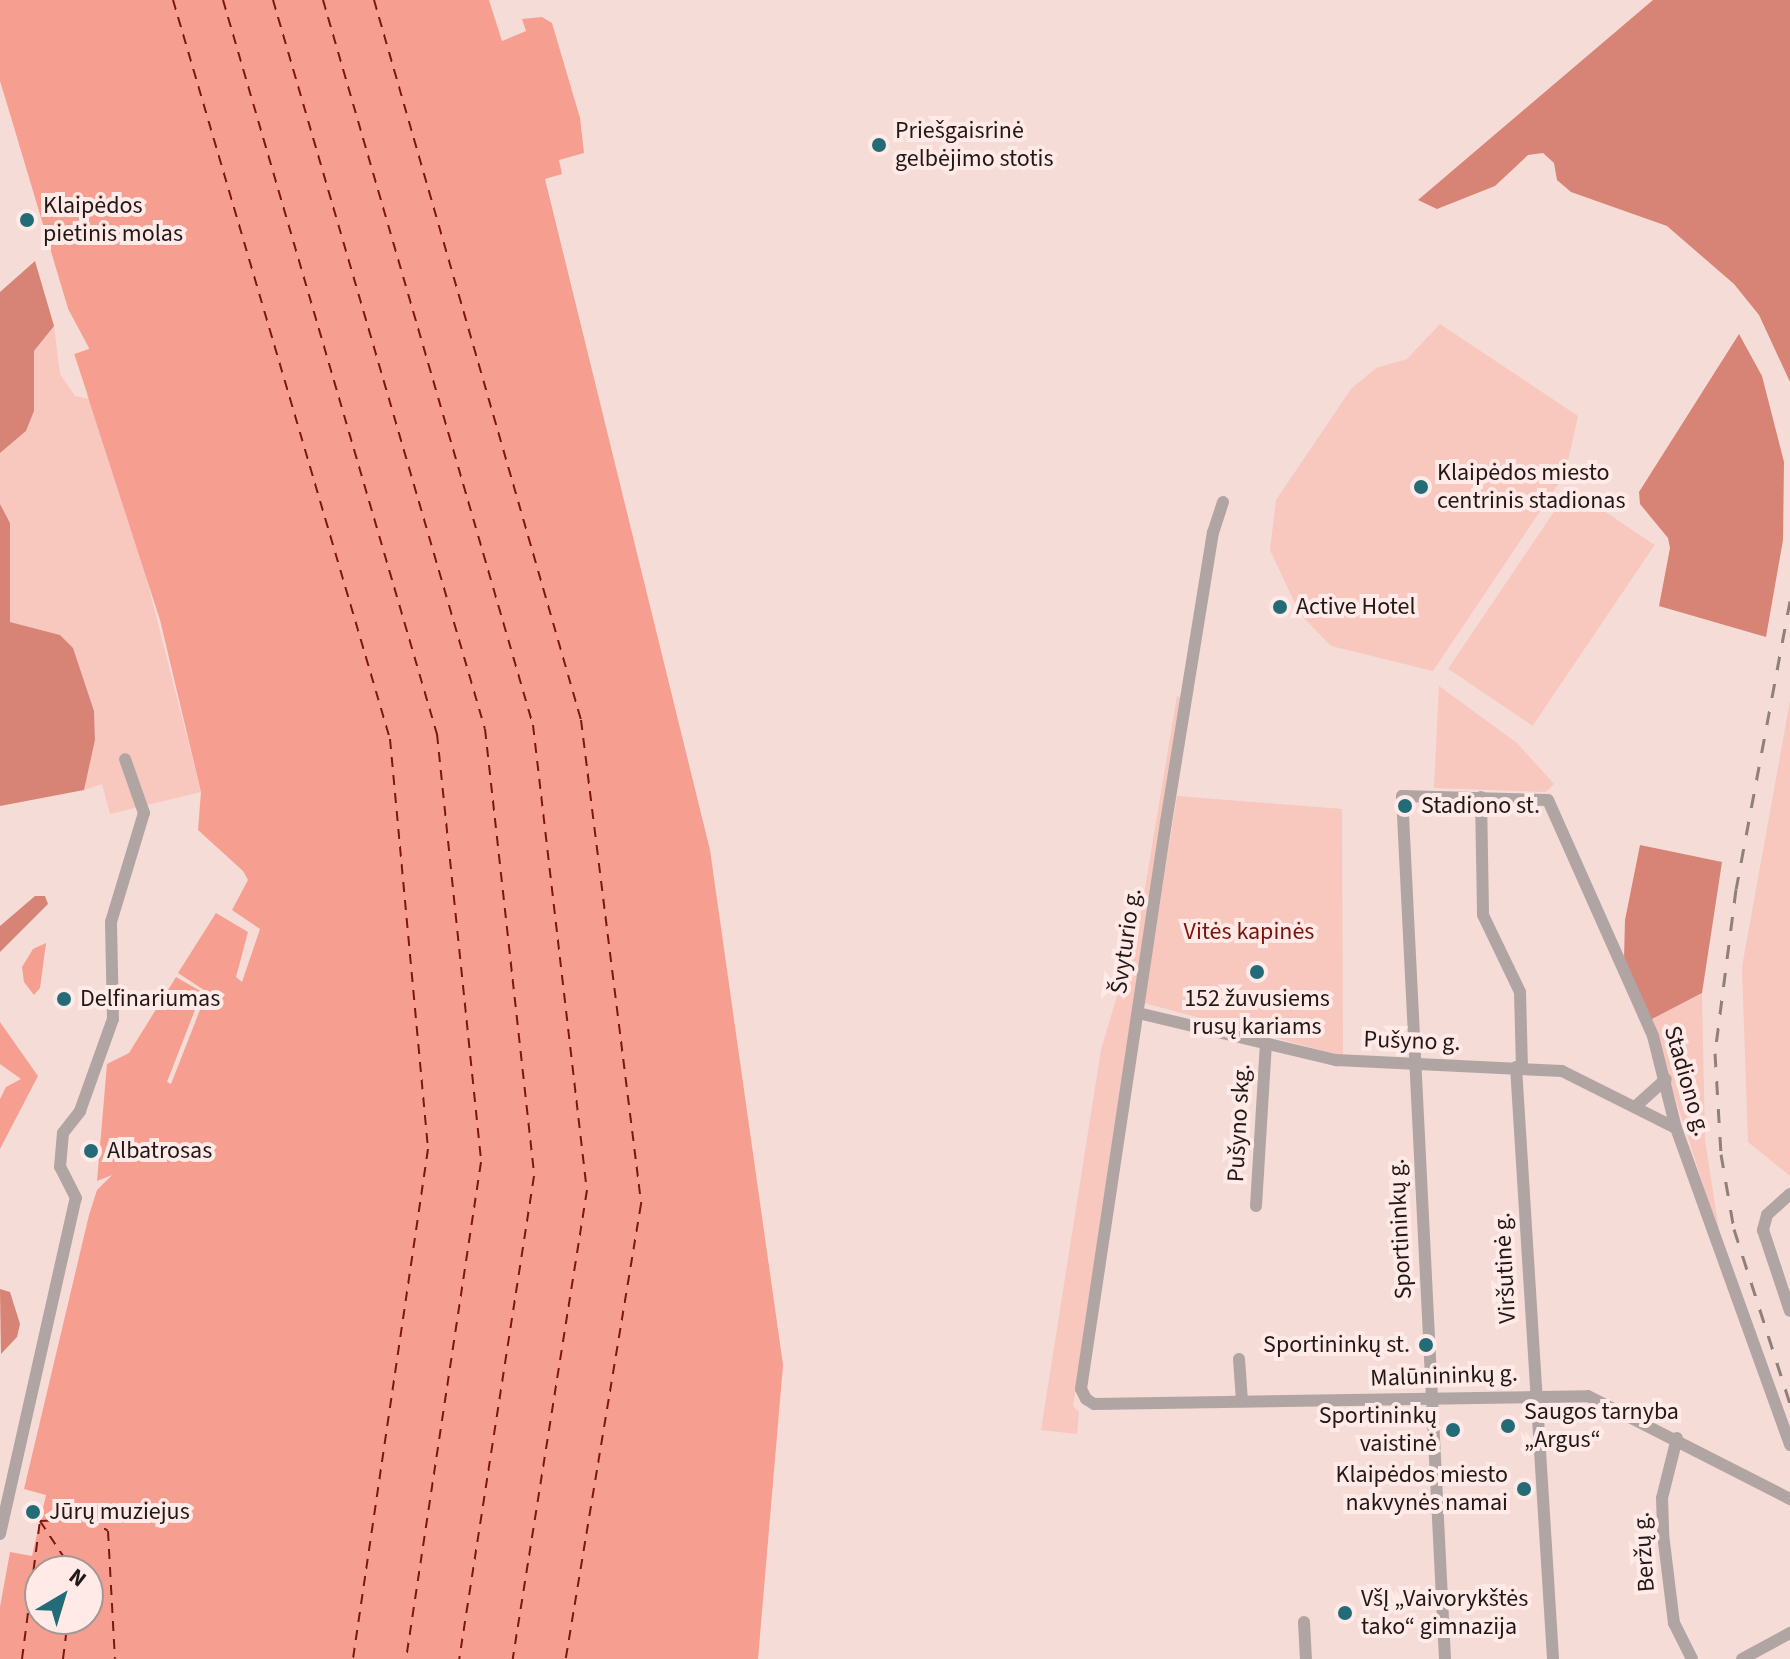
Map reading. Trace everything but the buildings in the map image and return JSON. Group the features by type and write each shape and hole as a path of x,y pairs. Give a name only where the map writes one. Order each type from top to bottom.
{"street":[{"name":"Švyturio g.","path":"1081,1389 1193,653 1223,502"},
{"path":"0,1534 76,1198 60,1167 63,1133 83,1104 113,1019 111,922 144,813 125,759"},
{"name":"Stadiono g.","path":"1402,796 1548,800 1653,1036 1676,1128 1790,1445"},
{"name":"Sportininkų g.","path":"1402,796 1445,1659"},
{"path":"1481,797 1483,915 1520,992 1519,1067"},
{"name":"Pušyno g.","path":"1138,1013 1336,1060 1519,1067 1575,1074 1676,1128"},
{"name":"Pušyno skg.","path":"1256,1206 1266,1043"},
{"name":"Viršutinė g.","path":"1519,1067 1534,1395 1553,1659"},
{"path":"1636,1106 1666,1079"},
{"path":"1790,1194 1767,1215 1764,1239 1790,1311"},
{"path":"1239,1359 1242,1401"},
{"name":"Malūnininkų g.","path":"1081,1389 1094,1404 1430,1401 1534,1395 1588,1396 1677,1438 1790,1499"},
{"name":"Beržų g.","path":"1677,1438 1662,1498 1663,1534 1674,1623 1692,1659"},
{"path":"1304,1622 1306,1659"},
{"path":"1742,1659 1790,1633"}],"green space":[{"name":"Klaipėdos miesto centrinis stadionas","path":"1440,324 1578,416 1565,474 1433,671 1331,646 1300,614 1270,550 1276,500 1351,389 1376,368 1407,359"},
{"path":"54,326 60,374 75,396 89,399 138,545 201,792 110,814 102,784 84,790 95,740 94,711 60,635 10,622 10,523 0,504 0,453 26,431 34,411 34,351"},
{"path":"1570,488 1655,545 1533,726 1448,669"},
{"path":"1439,686 1517,743 1554,784 1546,792 1434,788"},
{"path":"1177,696 1182,698 1073,1406 1079,1412 1077,1434 1041,1430 1101,1050 1140,918"},
{"path":"1790,701 1790,1176 1748,1142 1742,967"},
{"name":"Vitės kapinės","path":"1177,796 1342,809 1343,1056 1144,1003"},
{"path":"1702,993 1705,1140 1720,1237 1650,1020"}],"shaded area":[{"path":"0,0 489,0 502,41 526,31 522,19 542,17 552,23 580,118 584,153 559,160 562,174 545,179 710,850 783,1365 758,1659 0,1659 0,1607 10,1552 26,1555 24,1555 24,1635 104,1635 104,1555 32,1555 46,1495 24,1489 89,1215 97,1190 112,1175 97,1181 107,1064 129,1053 176,977 202,992 167,1082 171,1084 207,992 178,973 216,913 248,932 236,977 242,982 260,929 232,910 248,880 243,871 198,830 201,792 160,620 74,354 89,348 68,309 0,81"},
{"path":"1653,0 1790,0 1790,382 1759,315 1734,284 1667,226 1571,192 1557,180 1554,163 1543,153 1528,155 1495,186 1437,209 1418,200"},
{"path":"35,261 54,326 34,351 34,411 26,431 0,453 0,292"},
{"path":"1739,334 1762,376 1784,462 1783,540 1766,637 1659,606 1670,548 1668,538 1640,504 1639,492"},
{"path":"0,504 10,523 10,622 60,635 73,648 94,711 95,740 84,790 0,806"},
{"path":"1640,845 1722,862 1702,993 1650,1020 1624,959 1625,920"},
{"path":"35,896 45,896 48,904 0,952 0,926"},
{"path":"46,943 40,988 34,995 24,982 22,967 33,949"},
{"path":"0,1022 38,1076 0,1149 0,1099 6,1087 21,1079 0,1064"},
{"path":"0,1289 10,1292 20,1324 17,1337 1,1354"}],"pier":[{"path":"0,81 68,309 89,349 74,354 89,399 70,354 83,347 65,310"}],"ferry route":[{"path":"173,0 390,739 428,1149 353,1659"},
{"path":"223,0 437,734 481,1162 406,1659"},
{"path":"273,0 485,729 534,1176 459,1659"},
{"path":"323,0 533,725 587,1190 513,1659"},
{"path":"374,0 581,720 641,1204 566,1659"},
{"path":"40,1521 89,1519 108,1531 115,1659"},
{"path":"36,1555 40,1521 62,1555"},
{"path":"22,1659 25,1635"},
{"path":"63,1659 66,1635"}],"railway":[{"path":"1790,601 1736,889 1715,1053 1721,1154 1734,1229 1790,1403"}],"place":[{"name":"Priešgaisrinė gelbėjimo stotis","path":"879,145"},
{"name":"Klaipėdos pietinis molas","path":"27,220"},
{"name":"Klaipėdos miesto centrinis stadionas","path":"1421,487"},
{"name":"Active Hotel","path":"1280,607"},
{"name":"Stadiono st.","path":"1405,806"},
{"name":"152 žuvusiems rusų kariams","path":"1257,972"},
{"name":"Delfinariumas","path":"64,999"},
{"name":"Albatrosas","path":"91,1151"},
{"name":"Sportininkų st.","path":"1426,1345"},
{"name":"Saugos tarnyba „Argus“","path":"1508,1426"},
{"name":"Sportininkų vaistinė","path":"1453,1430"},
{"name":"Klaipėdos miesto nakvynės namai","path":"1524,1489"},
{"name":"Jūrų muziejus","path":"33,1512"},
{"name":"VšĮ „Vaivorykštės tako“ gimnazija","path":"1345,1613"}]}
